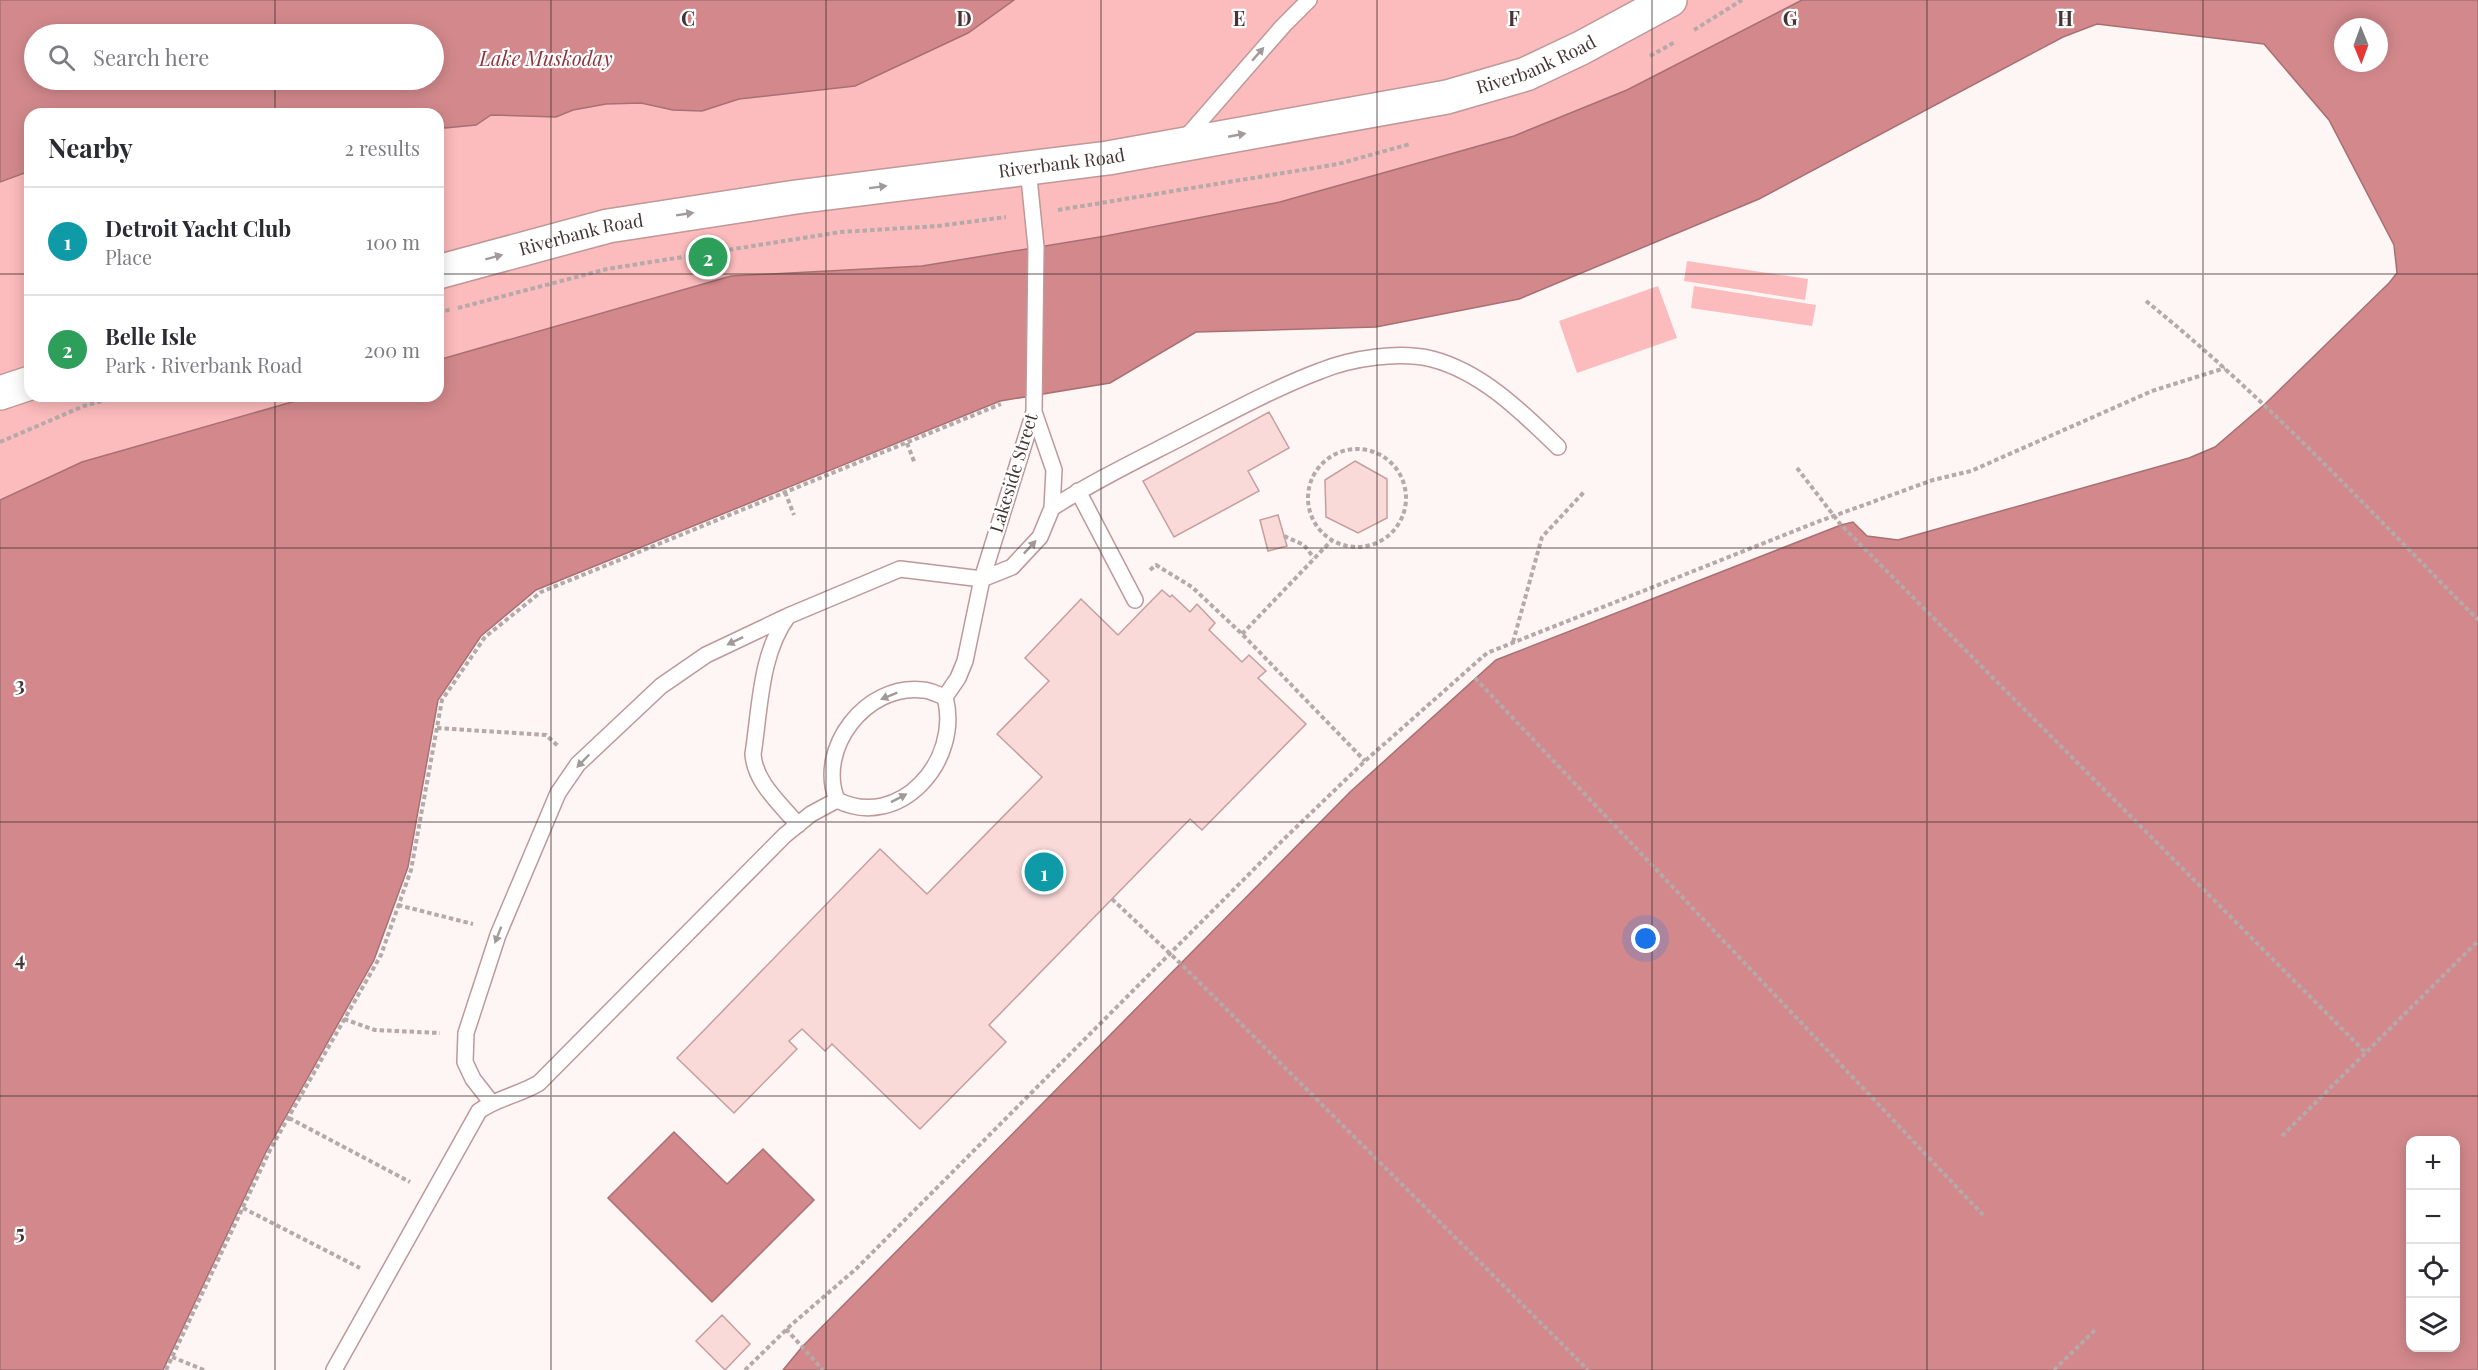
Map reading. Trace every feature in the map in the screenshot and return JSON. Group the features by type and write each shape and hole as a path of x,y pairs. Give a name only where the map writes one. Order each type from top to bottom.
{"street":[{"name":"Riverbank Road","path":"444,270 608,226 796,197 1028,168 1179,146 1447,97 1526,74 1581,48 1670,0"},
{"path":"0,393 24,385"}],"lane":[{"path":"1179,146 1283,26 1309,0"},
{"name":"Lakeside Street","path":"945,698 958,678 965,661 976,617 982,579 1034,411 1036,247 1028,168"},
{"path":"1052,507 1078,491 1238,409 1321,370 1408,355 1434,360 1475,378 1513,404 1558,447"},
{"path":"491,1102 473,1079 465,1062 466,1033 471,1013 498,935 558,793 578,764 661,686 705,656 788,616 900,569 982,579 1012,567 1040,537 1052,507 1054,470 1034,411"},
{"path":"1078,491 1131,593"},
{"path":"788,616 778,629 769,657 754,761 760,780 798,825"},
{"path":"334,1370 479,1111 491,1102 524,1092 539,1083 811,814 837,800 856,807 881,805 905,796 922,783 942,755 948,734 950,717 945,698 923,690 898,693 875,702 860,712 847,728 834,759 832,787 837,800"}],"path":[{"path":"2146,301 2265,404 2478,620"},
{"path":"745,1370 786,1329 865,1261 1009,1118 1169,952 1365,761 1487,653 1833,516 1933,480 1971,471 2152,391 2225,368"},
{"path":"0,442 98,402"},
{"path":"166,1370 243,1208 289,1118 381,955 411,870 442,700 485,638 541,592 1001,404"},
{"path":"907,443 915,464"},
{"path":"1348,449 1364,449 1380,454 1401,476 1406,492 1405,508 1399,523 1388,536 1374,544 1357,547 1341,545 1332,540 1315,524 1308,509 1307,492 1311,477 1320,464 1333,454 1348,449"},
{"path":"1797,468 1833,516 2366,1053"},
{"path":"784,492 794,515"},
{"path":"1513,643 1542,537 1584,492"},
{"path":"1284,536 1304,545 1314,558"},
{"path":"1242,634 1332,540"},
{"path":"1131,593 1156,565 1192,587 1242,634 1365,761"},
{"path":"1475,678 1984,1216"},
{"path":"437,728 546,735 578,764"},
{"path":"1112,899 1169,952 1588,1370"},
{"path":"398,905 456,918 498,935"},
{"path":"2282,1136 2478,941"},
{"path":"344,1019 375,1030 413,1034 466,1033"},
{"path":"289,1118 431,1194"},
{"path":"243,1208 384,1281"},
{"path":"786,1329 823,1370"},
{"path":"2054,1370 2095,1330"},
{"path":"172,1357 204,1370"}],"shaded area":[{"path":"0,0 1802,0 1627,90 1514,136 1280,202 1106,236 922,266 731,276 444,358 444,108 24,108 24,402 292,402 82,462 0,500"},
{"path":"1687,261 1808,279 1805,300 1684,281"},
{"path":"1658,286 1677,338 1577,373 1559,321"},
{"path":"1694,286 1816,305 1812,326 1691,308"}],"water":[{"name":"Lake Muskoday","path":"0,0 1014,0 968,33 855,86 739,99 702,111 673,110 641,103 606,104 573,110 556,117 491,115 476,125 445,128 444,108 24,108 24,173 0,182"},
{"path":"1802,0 2478,0 2478,1370 783,1370 802,1347 1350,792 1496,660 1841,525 1853,522 1867,536 1898,540 2189,458 2215,447 2265,404 2389,283 2397,273 2394,245 2329,120 2264,44 2097,24 2063,37 1759,199 1519,299 1376,327 1196,332 1110,383 1000,401 536,590 481,636 438,700 408,867 374,960 266,1152 163,1370 0,1370 0,500 82,462 292,402 444,402 444,358 731,276 922,266 1106,236 1280,202 1514,136 1627,90"},
{"path":"674,1132 727,1184 763,1149 814,1200 712,1302 608,1198"}],"building":[{"path":"1269,412 1289,448 1248,471 1259,491 1174,537 1143,481"},
{"path":"1355,461 1387,479 1387,518 1358,533 1326,517 1325,480"},
{"path":"1278,515 1287,546 1268,551 1260,520"},
{"path":"1162,590 1170,597 1172,595 1190,612 1197,604 1215,623 1209,630 1242,662 1249,655 1266,671 1258,678 1306,724 1202,830 1190,819 989,1025 1006,1042 920,1129 832,1044 825,1051 802,1029 789,1041 797,1049 734,1113 677,1058 880,849 927,894 1042,777 997,734 1049,681 1025,658 1081,599 1118,635"},
{"path":"722,1315 750,1344 725,1370 696,1341"}],"place":[{"name":"Belle Isle","path":"708,257"},
{"name":"Detroit Yacht Club","path":"1044,872"}]}
